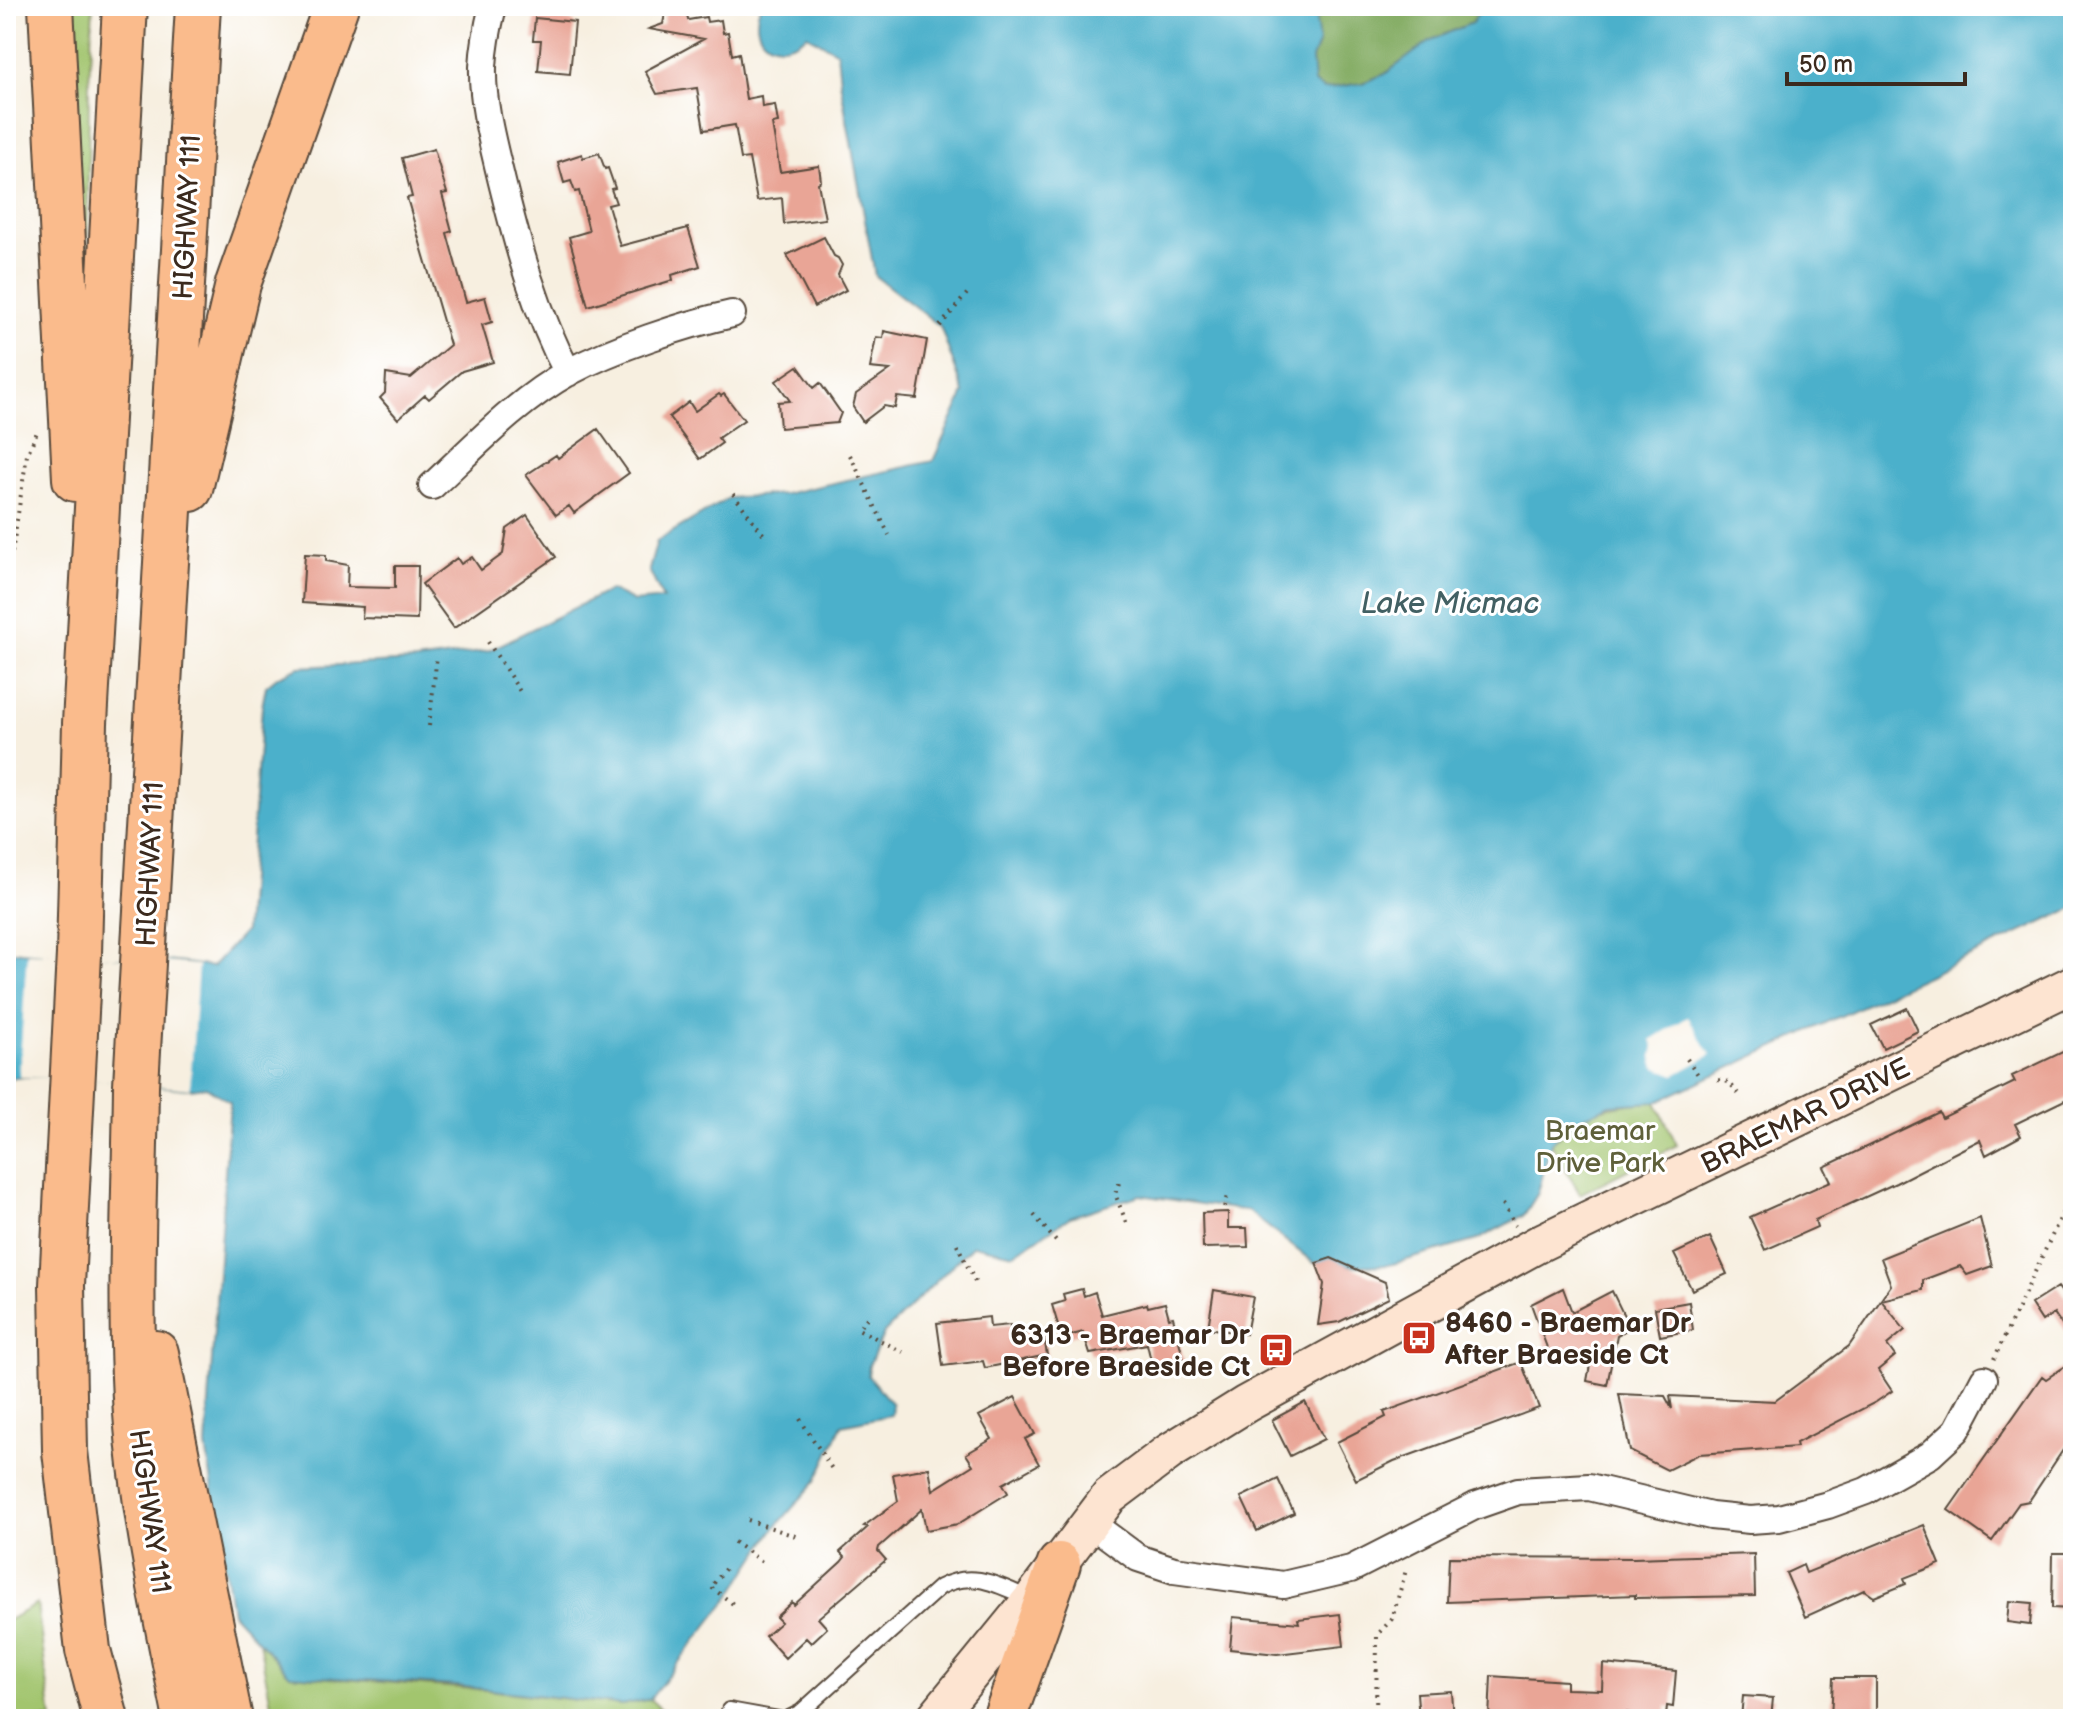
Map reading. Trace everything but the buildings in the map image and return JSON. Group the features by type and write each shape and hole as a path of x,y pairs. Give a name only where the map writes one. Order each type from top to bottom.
{"highway":[{"path":"51,6 68,312 85,723"},
{"path":"97,1719 65,1451 62,1285 79,954 85,723 125,6"},
{"name":"HIGHWAY 111","path":"186,1719 149,1528 134,1378 134,1245 136,1085 198,6"},
{"path":"163,605 238,284 336,6"},
{"path":"134,1245 230,1719"},
{"path":"88,1650 91,1719"},
{"path":"88,1650 106,1719"}],"main road":[{"name":"BRAEMAR DRIVE","path":"934,1719 1032,1599 1088,1521 1109,1497 1157,1461 1246,1404 1542,1242 2073,984"},
{"path":"1004,1719 1059,1564"}],"street":[{"path":"493,6 483,67 494,151 529,278 552,343 568,373"},
{"path":"432,486 527,401 568,373 649,339 732,314"},
{"path":"1088,1521 1138,1558 1174,1570 1283,1585 1351,1569 1475,1506 1518,1491 1589,1487 1711,1516 1750,1520 1779,1518 1866,1491 1930,1455 1957,1430 1984,1379"}],"lane":[{"path":"787,1719 801,1712 940,1587 955,1579 985,1580 1032,1599"},
{"path":"729,1710 779,1719"}],"path":[{"path":"940,326 970,290"},
{"path":"6,592 27,455 38,431"},
{"path":"850,455 889,535"},
{"path":"733,494 764,535"},
{"path":"488,642 521,693"},
{"path":"429,726 437,655"},
{"path":"1687,1059 1699,1076"},
{"path":"1718,1080 1729,1082 1740,1096"},
{"path":"1119,1183 1115,1194 1127,1224"},
{"path":"1984,1379 2073,1191"},
{"path":"1224,1207 1228,1192"},
{"path":"1503,1204 1516,1228"},
{"path":"1034,1215 1059,1245"},
{"path":"957,1244 975,1282"},
{"path":"867,1318 858,1329 903,1352"},
{"path":"800,1419 832,1469"},
{"path":"748,1520 798,1537"},
{"path":"734,1542 765,1564"},
{"path":"1376,1719 1377,1635 1392,1619 1406,1573 1399,1546"},
{"path":"725,1569 711,1587 737,1607"}],"green space":[{"path":"63,6 93,6 87,280 73,278"},
{"path":"1328,6 1354,15 1363,11 1364,6 1483,6 1472,23 1438,37 1385,74 1362,83 1324,89 1314,83 1312,59 1319,41 1315,21"},
{"name":"Braemar Drive Park","path":"1656,1102 1677,1145 1580,1194 1551,1143 1576,1121 1592,1112"},
{"path":"37,1604 52,1719 6,1719 6,1621"},
{"path":"259,1642 290,1675 486,1690 622,1705 650,1699 671,1719 274,1719"}],"water":[{"name":"Lake Micmac","path":"760,6 1328,6 1316,21 1319,41 1312,59 1314,83 1324,89 1362,83 1385,74 1431,40 1472,23 1483,6 2073,6 2073,908 1656,1102 1610,1105 1579,1119 1551,1143 1538,1193 1524,1215 1477,1240 1389,1265 1314,1263 1248,1211 1140,1195 1070,1217 1014,1254 973,1245 884,1333 869,1365 868,1376 892,1404 891,1415 842,1425 816,1481 774,1529 732,1594 650,1699 622,1705 457,1686 290,1675 232,1613 206,1446 230,1102 206,1087 190,1089 50,1076 6,1079 6,950 212,967 245,931 262,707 266,686 277,677 299,667 416,661 488,651 610,590 634,602 663,599 649,570 657,541 729,498 784,494 933,461 964,393 940,326 875,276 837,52 807,35 786,45 768,43 758,29"}],"pier":[{"path":"27,953 79,954 198,965 190,1089 71,1078 19,1077"},
{"path":"1688,1017 1711,1055 1675,1075 1655,1067 1651,1040"}],"place":[{"name":"8460 - Braemar Dr After Braeside Ct","path":"1419,1338"},
{"name":"6313 - Braemar Dr Before Braeside Ct","path":"1276,1350"}]}
